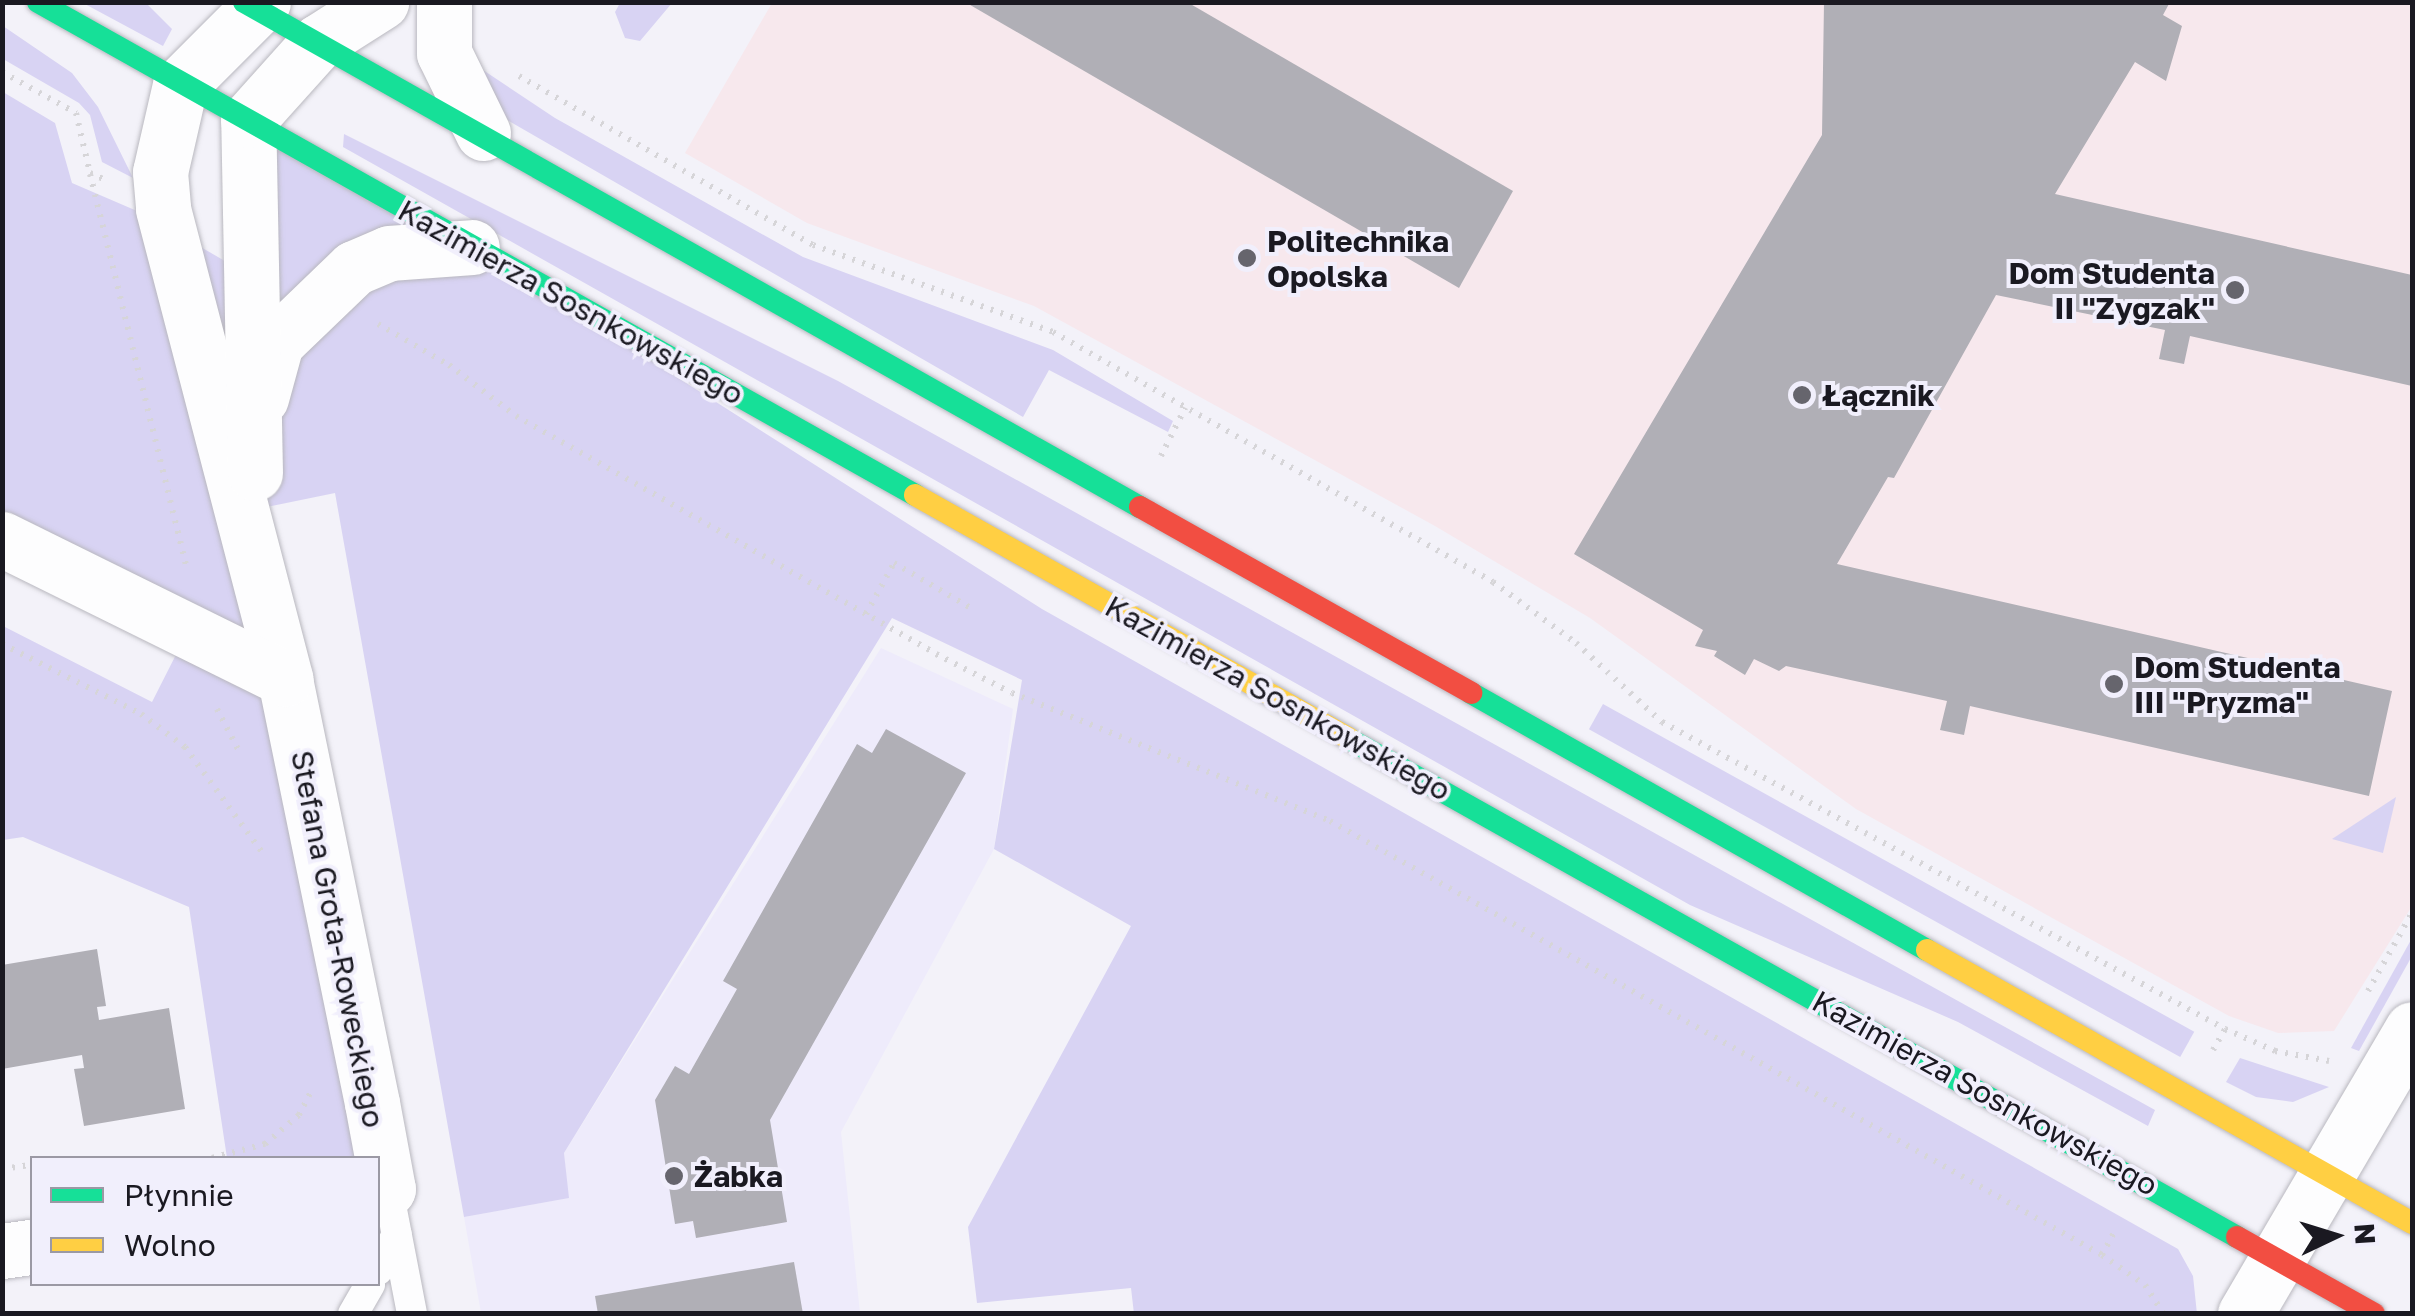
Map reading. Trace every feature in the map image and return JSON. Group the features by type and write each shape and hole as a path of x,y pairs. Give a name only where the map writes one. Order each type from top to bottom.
{"street":[{"name":"Kazimierza Sosnkowskiego","path":"38,2 2374,1314"},
{"path":"248,120 318,42 381,2"},
{"path":"444,2 444,53 483,133"},
{"path":"180,85 254,5 2412,1223"},
{"name":"Stefana Grota-Roweckiego","path":"180,85 160,172 163,209 285,679 377,1156"},
{"name":"Stefana Grota-Roweckiego","path":"248,120 253,430 261,575"},
{"name":"Stefana Grota-Roweckiego","path":"253,430 276,343 322,292 354,268 389,253 472,247"},
{"path":"2,539 285,679"},
{"path":"2245,1314 2412,1030"},
{"name":"Stefana Grota-Roweckiego","path":"380,1169 387,1205"},
{"path":"2,1250 30,1247"}],"lane":[{"path":"380,1256 387,1205"},
{"path":"387,1205 412,1314"},
{"path":"353,1314 369,1286"}],"path":[{"path":"507,68 804,240 1027,319 1493,582 1576,643 1662,722 2224,1029 2346,1070"},
{"path":"374,322 449,365 516,416 1012,694 1330,821 2102,1254 2145,1285 2164,1314"},
{"path":"1159,458 1186,408"},
{"path":"866,614 894,564 969,607"},
{"path":"2,644 142,714 185,747 273,868"},
{"path":"2,1170 30,1165"}],"shaded area":[{"path":"620,2 672,3 640,41 625,38 615,12"},
{"path":"83,3 146,3 172,29 163,46"},
{"path":"772,3 2412,3 2412,906 2334,1031 2278,1033 2229,1016 1856,809 1590,618 1435,526 1034,306 807,223 685,153"},
{"path":"3,26 72,73 98,107 133,178 102,162 90,115 79,103 3,59"},
{"path":"468,60 555,118 803,257 1053,350 1173,421 1168,432 1049,370 1023,417 500,116"},
{"path":"3,92 55,123 72,183 144,214 230,264 248,120 472,247 1042,609 2178,1249 2193,1276 2197,1314 1134,1314 1131,1288 977,1303 968,1227 1131,926 994,849 1022,680 892,618 564,1153 569,1198 464,1217 335,493 257,509 378,1156 227,1156 189,907 23,837 3,840 3,626 152,702 188,631 3,539"},
{"path":"344,134 838,381 2155,1110 2148,1126 1958,1022 1690,905 343,147"},
{"path":"881,648 1013,709 994,849 841,1132 860,1313 481,1313 464,1217 568,1198 564,1153"},
{"path":"1603,704 2194,1032 2180,1057 1589,729"},
{"path":"2396,797 2383,853 2332,839"},
{"path":"2412,938 2412,956 2359,1051 2351,1048"},
{"path":"2240,1058 2329,1087 2293,1102 2256,1097 2226,1082"}],"building":[{"path":"965,2 1187,2 1513,191 1459,288"},
{"name":"Łącznik","path":"1824,2 2170,2 2163,15 2182,26 2166,81 2135,62 2055,194 2412,275 2412,386 2190,336 2184,364 2159,359 2165,330 1996,295 1894,478 1888,477 1837,564 2392,691 2369,796 1970,706 1964,735 1940,730 1947,701 1786,666 1779,671 1754,659 1745,675 1714,656 1717,651 1695,646 1703,630 1574,554 1822,135"},
{"path":"886,729 966,773 770,1120 787,1222 696,1238 693,1221 675,1224 655,1100 675,1066 689,1074 737,989 723,981 857,744 872,753"},
{"path":"97,949 106,1006 97,1007 99,1020 169,1008 185,1109 84,1126 74,1069 84,1068 82,1055 2,1069 2,965"},
{"path":"794,1262 803,1314 598,1314 595,1296"}],"traffic: fast":[{"path":"38,2 915,495"},
{"path":"244,2 1140,507"},
{"path":"1471,693 1927,950"},
{"path":"1349,739 2237,1237"}],"traffic: slow":[{"path":"915,495 1349,739"},
{"path":"1927,950 2412,1223"}],"traffic: jam":[{"path":"1140,507 1471,693"},
{"path":"2237,1237 2374,1314"}],"place":[{"name":"Politechnika Opolska","path":"1247,258"},
{"name":"Dom Studenta II \"Zygzak\"","path":"2235,290"},
{"name":"Łącznik","path":"1802,395"},
{"name":"Dom Studenta III \"Pryzma\"","path":"2114,684"},
{"name":"Żabka","path":"674,1176"}]}
